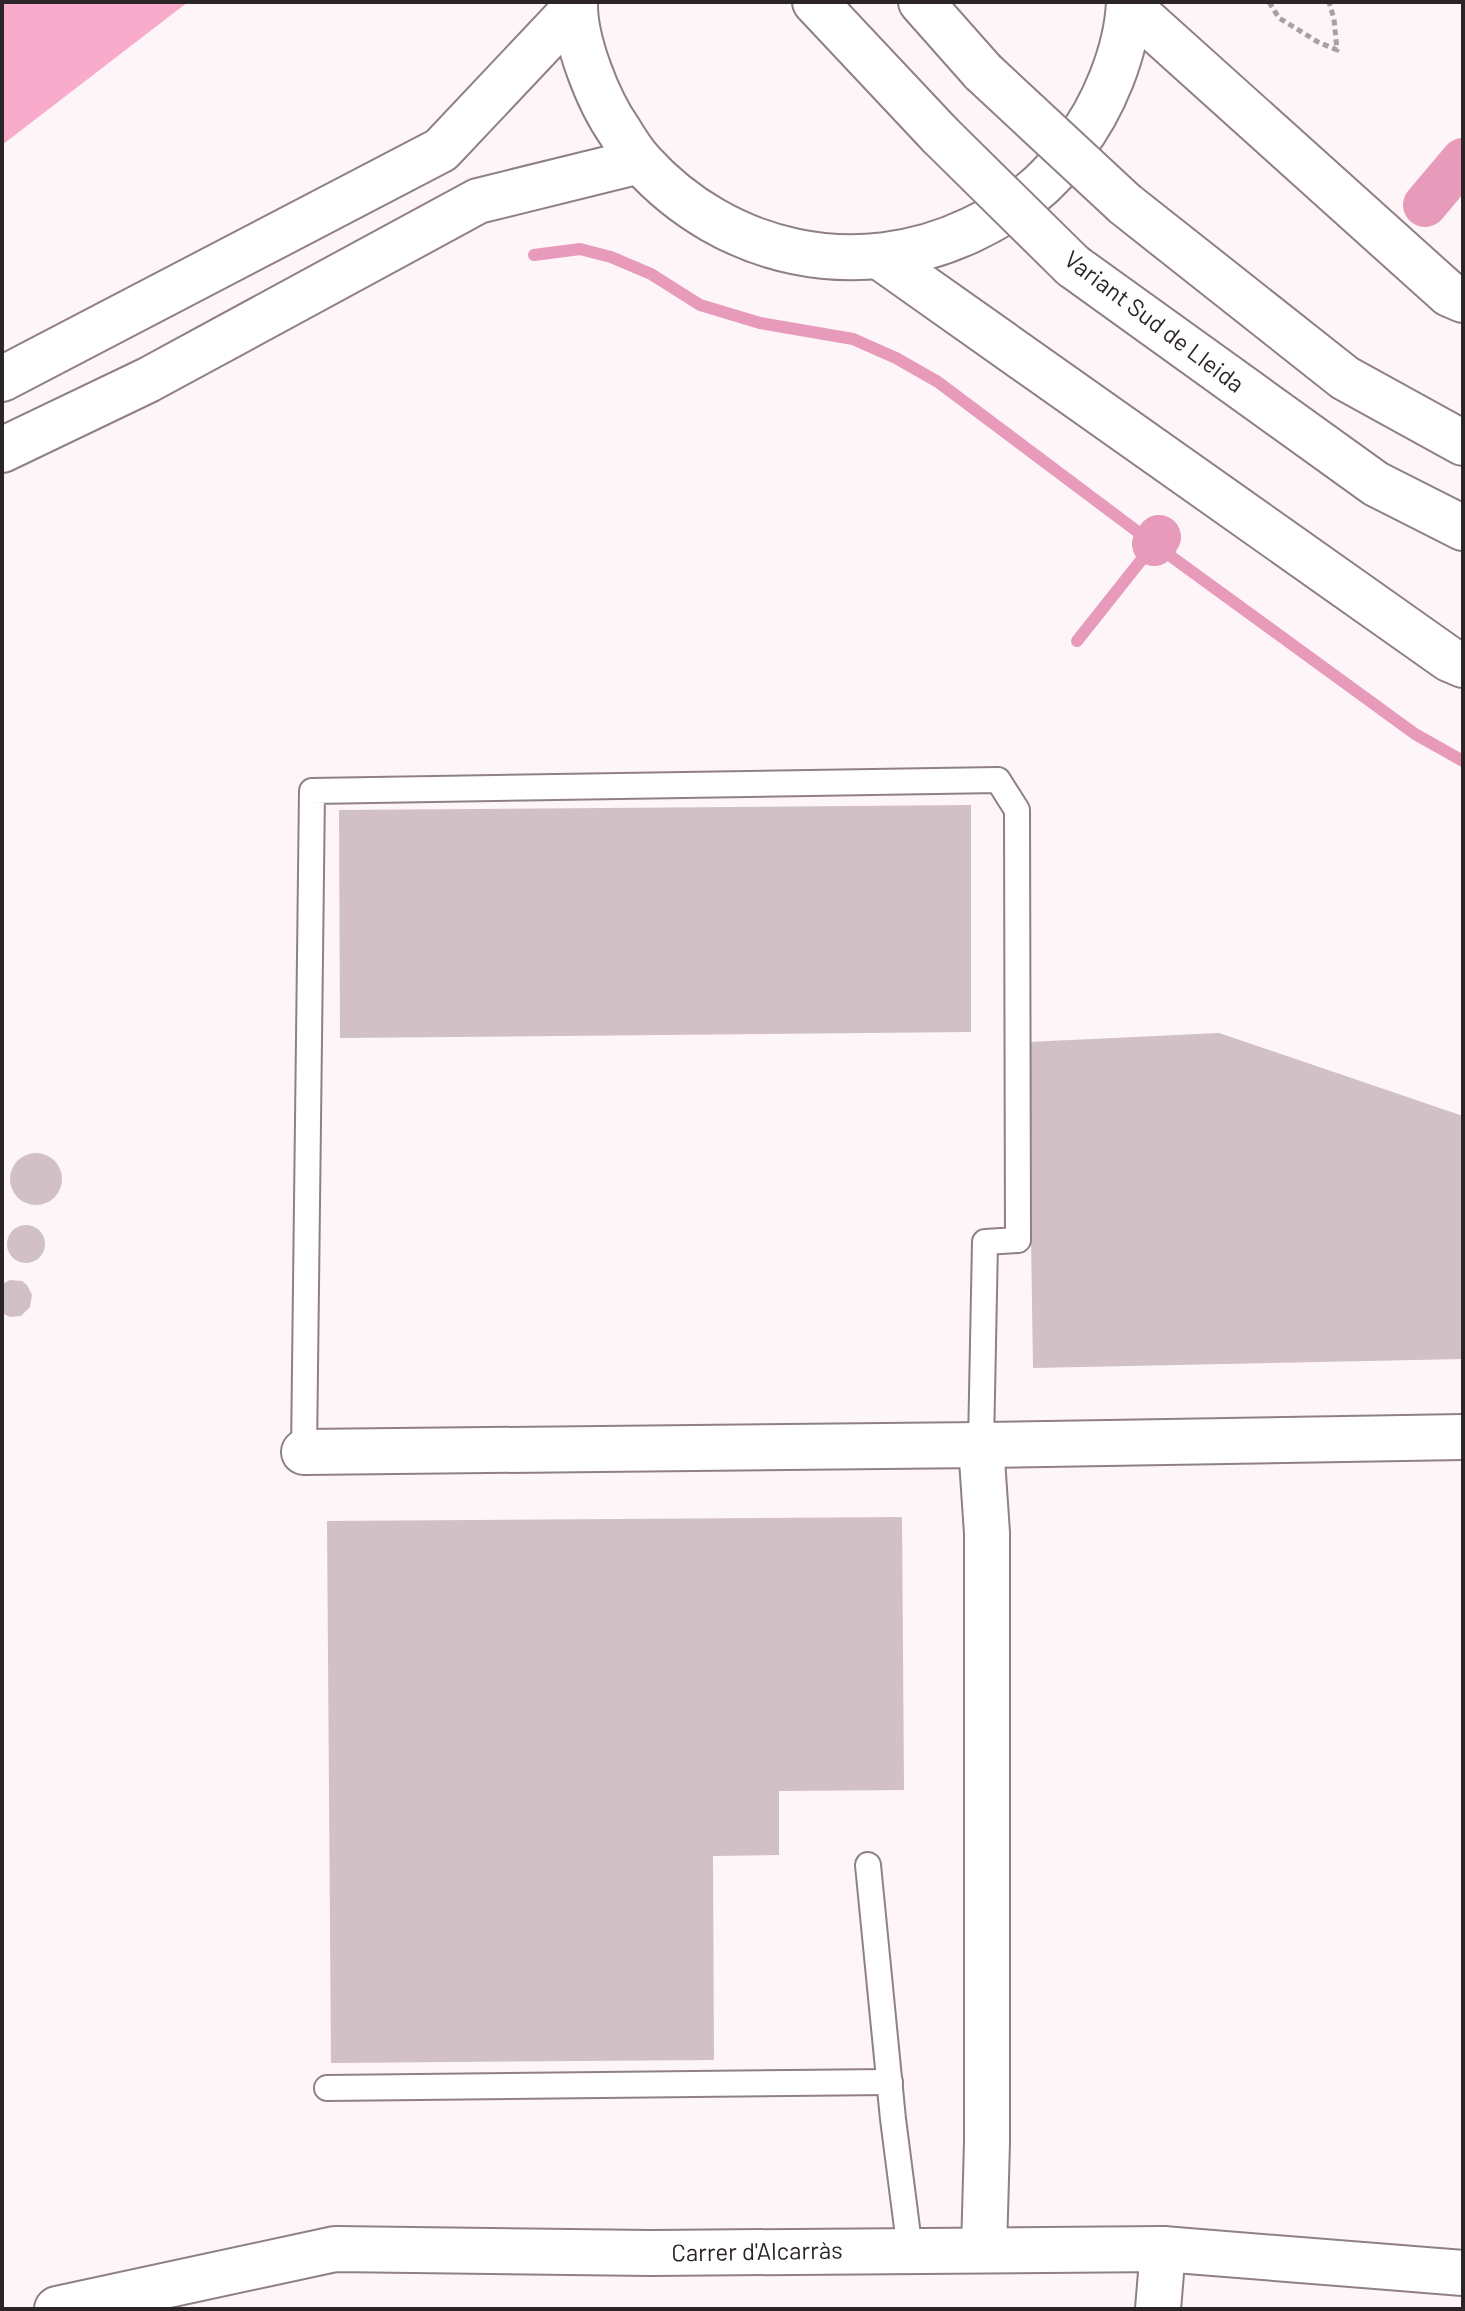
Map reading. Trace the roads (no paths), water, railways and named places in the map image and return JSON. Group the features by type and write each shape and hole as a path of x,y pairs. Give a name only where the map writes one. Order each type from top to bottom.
{"main road":[{"name":"Variant Sud de Lleida","path":"815,2 940,135 1073,266 1376,484 1463,528"},
{"path":"921,2 983,72 1125,204 1345,378 1463,443"},
{"path":"575,5 586,63 608,115 640,161 690,207 748,239 814,256 880,257 943,243 1000,216 1050,176 1090,126 1116,68 1129,4"},
{"path":"1129,4 1449,294 1463,300"},
{"path":"2,379 441,150 575,5"},
{"path":"2,467 148,380 478,201 640,161"},
{"path":"880,257 1449,659 1463,665"},
{"path":"2,450 148,380"},
{"path":"304,1452 1463,1437"},
{"path":"981,1445 987,1533 987,2142 984,2250"},
{"name":"Carrer d'Alcarràs","path":"57,2309 335,2249 651,2253 1163,2249 1463,2273"},
{"path":"1158,2309 1163,2249"}],"lane":[{"path":"304,1452 312,791 998,780 1017,810 1018,1240 985,1242 981,1445"},
{"path":"868,1865 910,2251"},
{"path":"327,2088 890,2082"}],"waterway":[{"path":"1425,205 1463,160"},
{"path":"534,255 580,249 611,257 651,274 700,305 760,323 853,339 896,358 938,382 1415,734 1463,761"},
{"path":"1154,544 1159,537"},
{"path":"1077,641 1154,544"}]}
